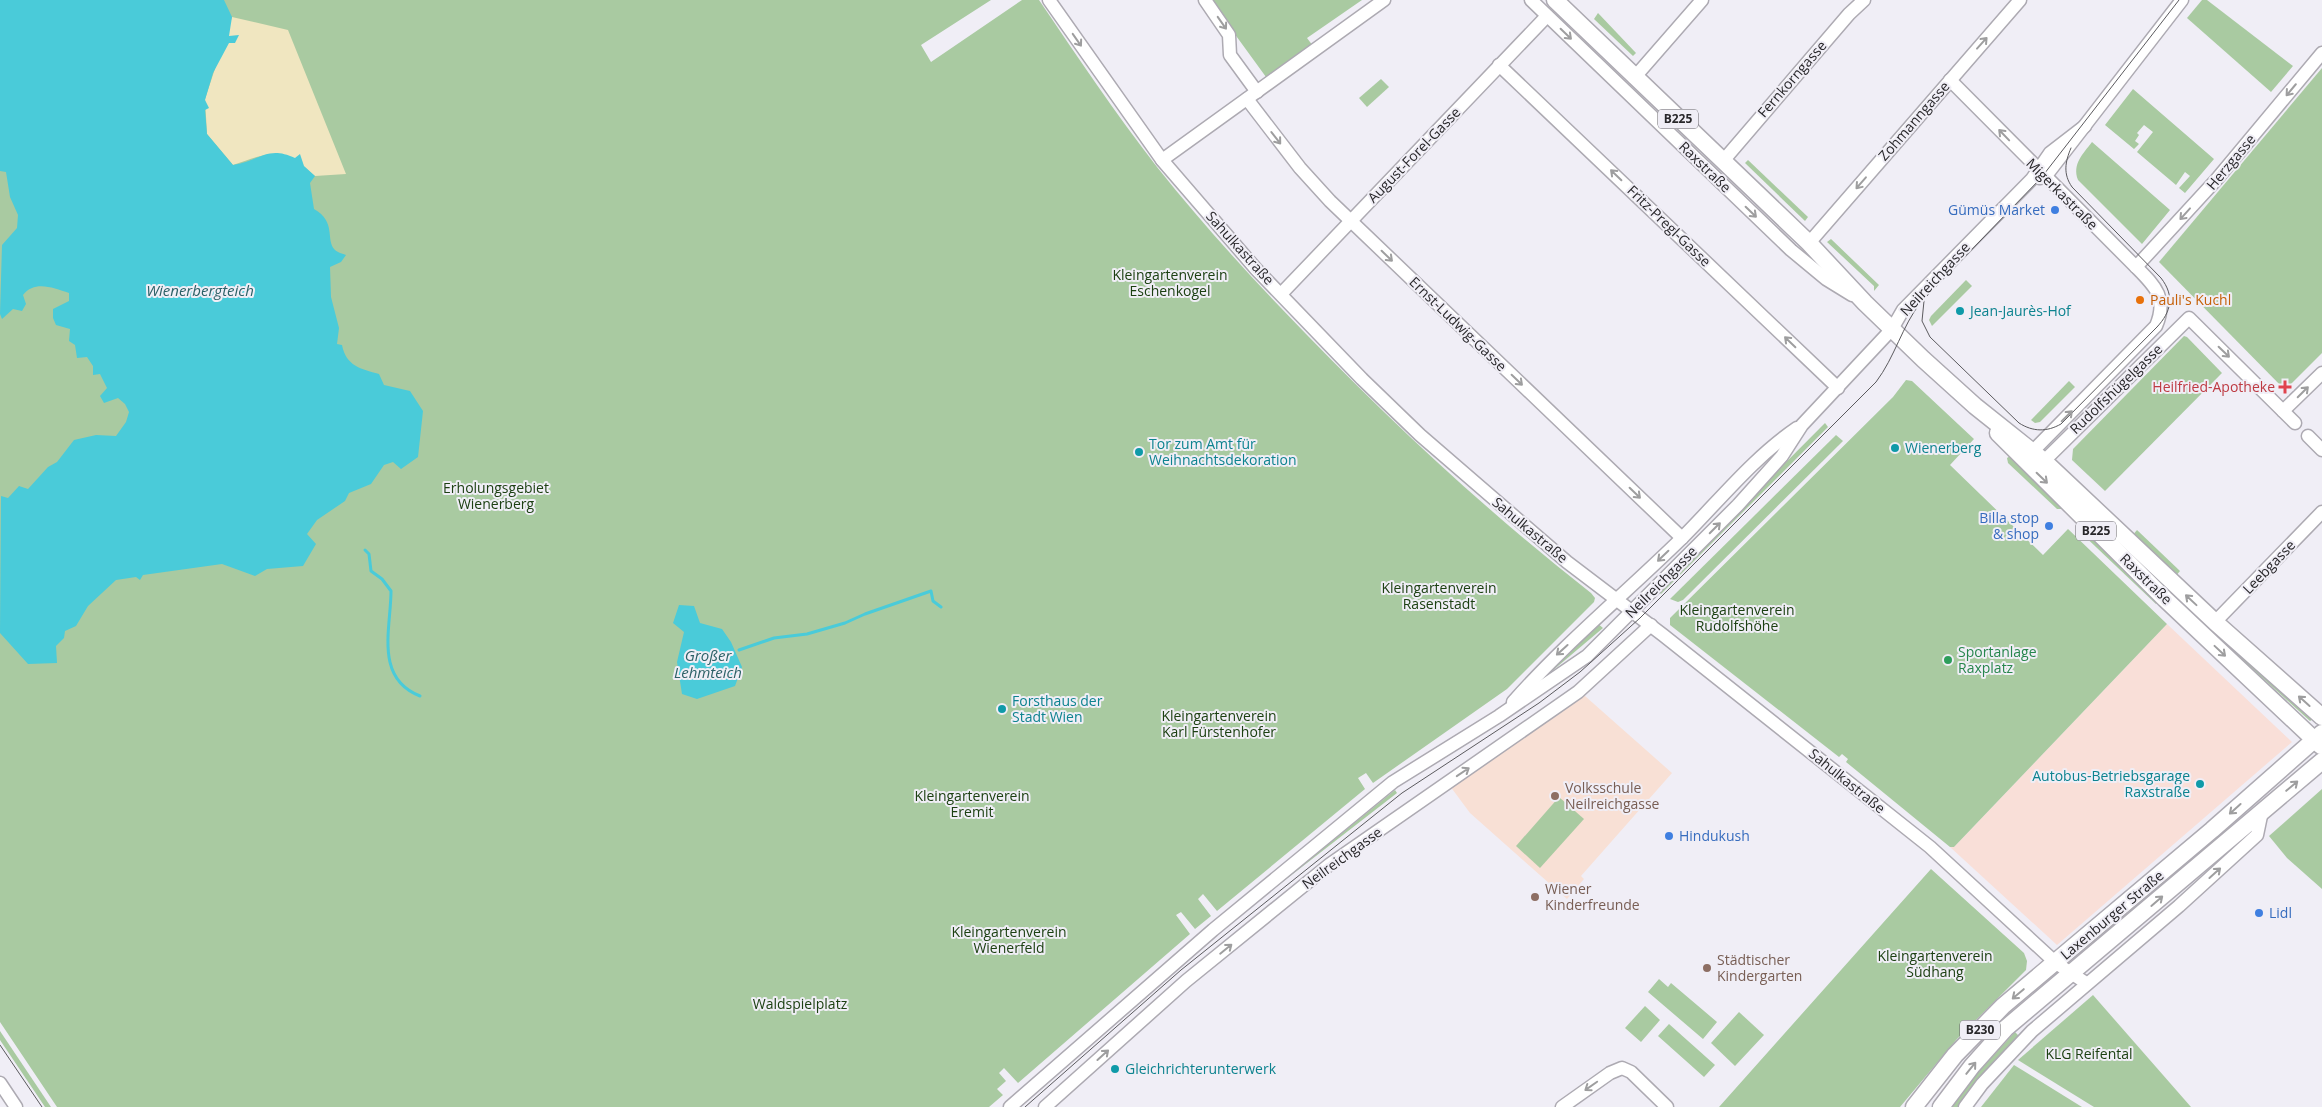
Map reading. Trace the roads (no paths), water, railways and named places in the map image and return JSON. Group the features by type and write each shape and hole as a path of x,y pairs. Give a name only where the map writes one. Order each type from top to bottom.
{"main road":[{"name":"Raxstraße","path":"1555,0 1634,78 1809,243 1892,329 1975,406 2038,456 2215,622 2322,718"},
{"name":"Raxstraße","path":"1975,406 2007,444 2319,740"},
{"name":"Laxenburger Straße","path":"1914,1107 1955,1055 2003,1006 2319,740"},
{"name":"Laxenburger Straße","path":"1941,1107 1972,1066 2006,1028 2079,978 2262,811 2322,761"}],"street":[{"name":"Sahulkastraße","path":"1049,0 1162,160 1281,294 1362,379 1420,435 1526,528 1930,847 2056,963 2079,978"},
{"name":"Ernst-Ludwig-Gasse","path":"1205,0 1229,35 1228,49 1230,55 1252,95 1300,168 1350,222 1682,538"},
{"path":"1162,160 1384,0"},
{"name":"Raxstraße","path":"1531,0 1791,250 1826,279 1865,303"},
{"path":"1634,78 1702,0"},
{"name":"Fernkorngasse","path":"1723,161 1848,14 1864,0"},
{"name":"Zohmanngasse","path":"1809,243 2020,0"},
{"name":"Neilreichgasse","path":"1010,1107 1212,930 1393,782 1499,716 1587,656 1738,505 1782,456 1802,425 1892,329 1903,310 2038,175 2050,153 2085,126 2175,3"},
{"name":"August-Forel-Gasse","path":"1281,294 1546,16"},
{"name":"Herzgasse","path":"2136,267 2216,180 2322,53"},
{"name":"Fritz-Pregl-Gasse","path":"1499,65 1838,388"},
{"name":"Migerkastraße","path":"1950,80 2038,175 2136,267 2159,293 2161,314"},
{"name":"Rudolfshügelgasse","path":"2038,456 2156,326 2161,314"},
{"name":"Rudolfshügelgasse","path":"2038,456 2189,318 2283,411"},
{"path":"2295,423 2283,411 2322,373"},
{"name":"Neilreichgasse","path":"1499,716 1552,659 1682,538 1757,460 1778,441 1802,425"},
{"path":"2308,436 2322,450"},
{"name":"Leebgasse","path":"2215,622 2322,512"},
{"name":"Neilreichgasse","path":"1050,1105 1186,982 1329,865 1578,692 1651,625"},
{"name":"Laxenburger Straße","path":"1965,1107 2006,1057 2079,978 2179,906 2257,835 2262,811"},
{"path":"1562,1107 1610,1073 1622,1068 1632,1072 1668,1107"},
{"path":"0,1083 16,1107"},
{"path":"1036,1084 1050,1105"}],"water":[{"name":"Wienerbergteich","path":"0,0 224,0 232,17 229,36 239,35 235,43 229,43 213,73 205,100 209,108 205,110 207,134 233,165 270,153 285,154 295,158 300,154 304,166 315,176 310,183 314,209 326,219 332,246 335,250 346,255 341,262 330,267 331,297 339,328 337,344 342,345 347,358 355,366 379,374 384,385 410,391 423,411 418,457 401,469 393,462 384,465 371,484 349,493 345,501 317,520 307,534 316,544 303,566 267,569 255,576 222,564 143,575 140,580 136,577 116,580 88,606 76,626 65,631 64,638 56,646 57,663 28,664 0,633 1,496 8,498 19,486 28,489 48,467 57,462 74,440 96,435 116,436 126,422 129,412 125,404 118,398 104,403 100,396 107,388 100,374 93,375 93,366 87,357 77,358 75,345 69,341 70,329 56,325 53,318 53,309 69,301 69,293 39,286 28,290 23,295 26,304 22,311 13,309 2,319 0,314 2,245 17,228 18,215 10,197 6,172 0,171"},
{"name":"Großer Lehmteich","path":"679,605 694,606 700,623 722,629 731,642 742,667 735,686 697,699 682,694 677,662 684,632 673,623"}],"waterway":[{"path":"365,550 369,554 371,571 382,579 391,591 388,636 388,651 391,665 396,677 406,688 420,696"},
{"path":"739,650 774,638 807,634 845,623 931,591 933,601 941,607"}],"tram line":[{"path":"1025,1107 1181,970 1402,793 1539,703 1580,672 1640,618 1876,382 1914,311 1921,302 2041,178 2179,0"},
{"path":"1924,301 1922,321 1930,337 2019,423 2040,430 2061,424 2157,327 2166,316 2170,304 2168,291 2161,278 2072,187 2066,173 2067,158 2071,148"},
{"path":"0,1045 42,1107"}],"place":[{"name":"Gümüs Market","path":"2055,210"},
{"name":"Pauli's Kuchl","path":"2140,300"},
{"name":"Jean-Jaurès-Hof","path":"1960,311"},
{"name":"Heilfried-Apotheke","path":"2285,387"},
{"name":"Wienerberg","path":"1895,448"},
{"name":"Tor zum Amt für Weihnachtsdekoration","path":"1139,452"},
{"name":"Billa stop & shop","path":"2049,526"},
{"name":"Sportanlage Raxplatz","path":"1948,660"},
{"name":"Forsthaus der Stadt Wien","path":"1002,709"},
{"name":"Autobus-Betriebsgarage Raxstraße","path":"2200,784"},
{"name":"Volksschule Neilreichgasse","path":"1555,796"},
{"name":"Hindukush","path":"1669,836"},
{"name":"Wiener Kinderfreunde","path":"1535,897"},
{"name":"Lidl","path":"2259,913"},
{"name":"Städtischer Kindergarten","path":"1707,968"},
{"name":"Gleichrichterunterwerk","path":"1115,1069"}],"park label":[{"name":"Kleingartenverein Eschenkogel","path":"1170,284"},
{"name":"Erholungsgebiet Wienerberg","path":"496,496"},
{"name":"Kleingartenverein Rasenstadt","path":"1439,596"},
{"name":"Kleingartenverein Rudolfshöhe","path":"1737,618"},
{"name":"Kleingartenverein Karl Fürstenhofer","path":"1219,724"},
{"name":"Kleingartenverein Eremit","path":"972,804"},
{"name":"Kleingartenverein Wienerfeld","path":"1009,940"},
{"name":"Kleingartenverein Südhang","path":"1935,964"},
{"name":"Waldspielplatz","path":"800,1004"},
{"name":"KLG Reifental","path":"2089,1054"}]}
